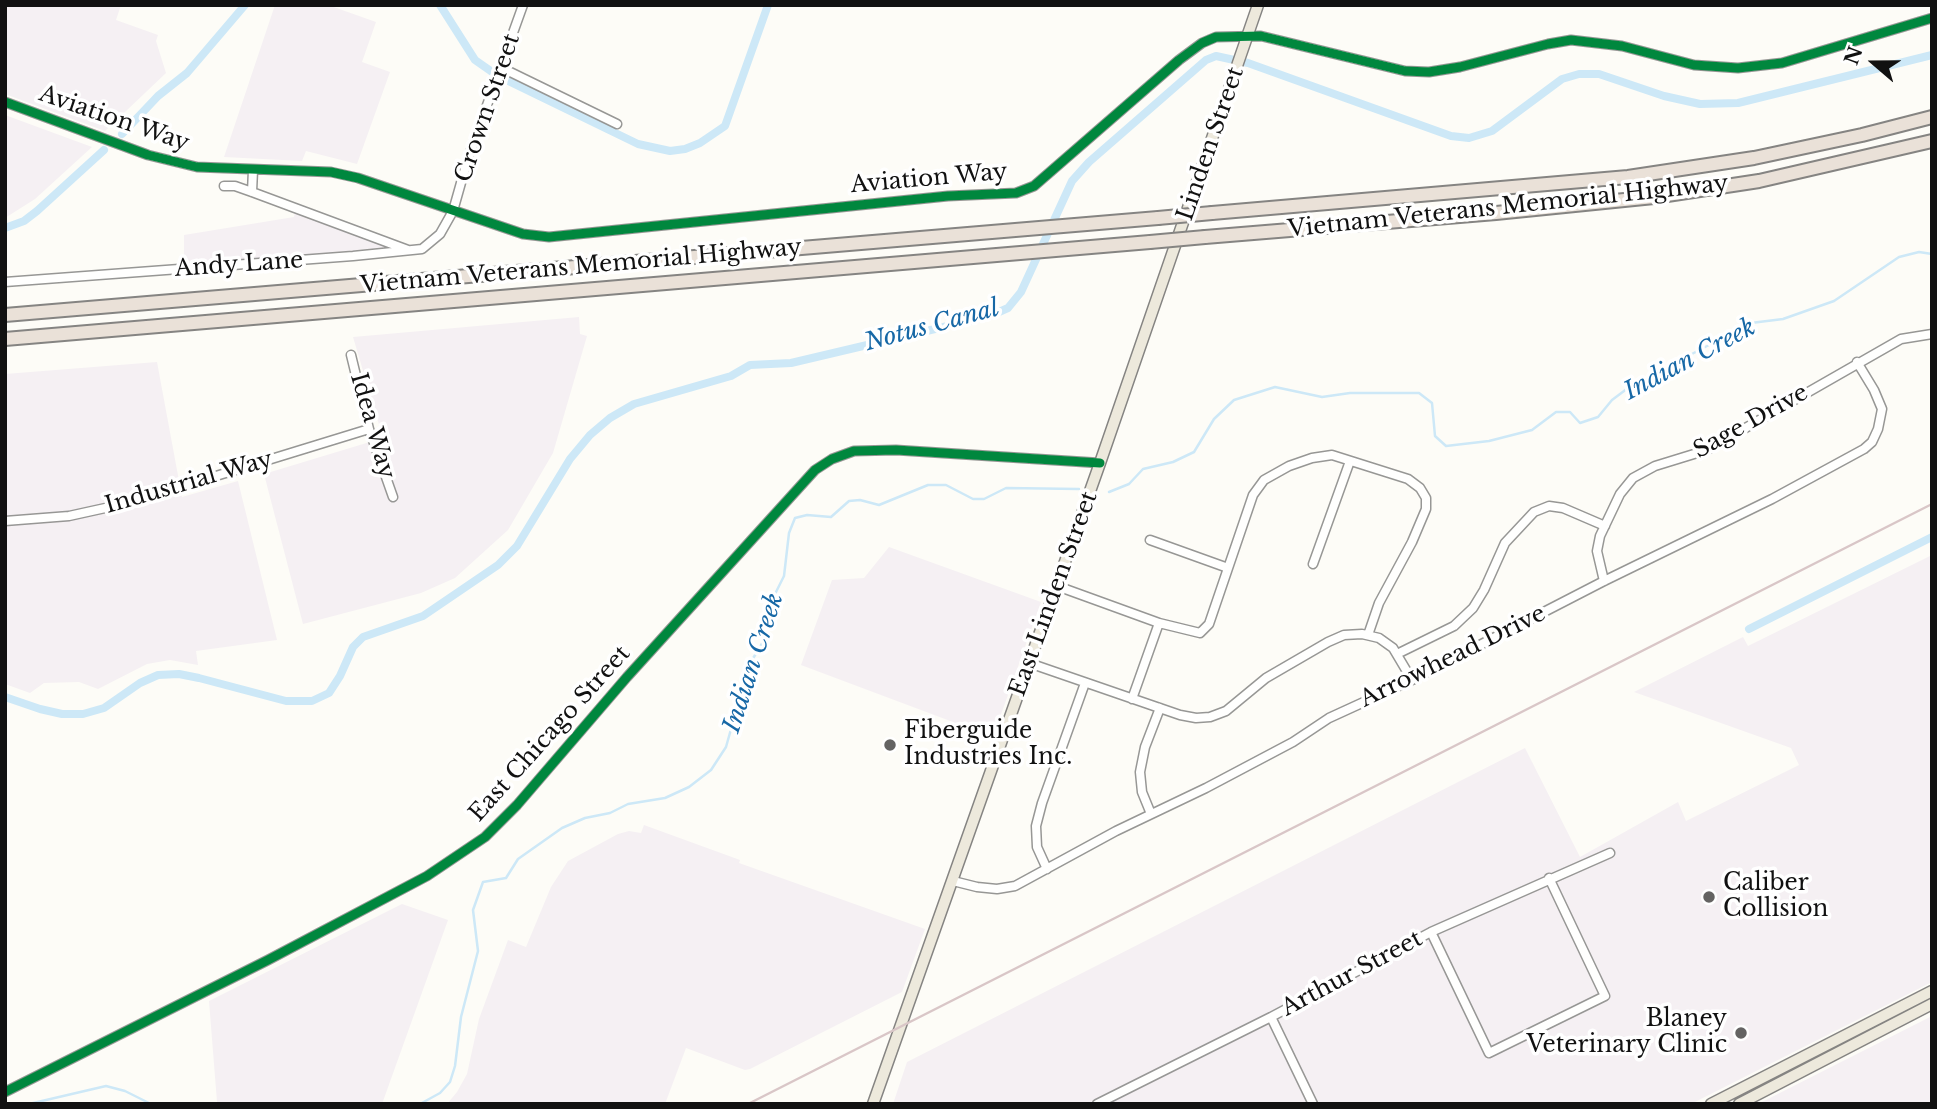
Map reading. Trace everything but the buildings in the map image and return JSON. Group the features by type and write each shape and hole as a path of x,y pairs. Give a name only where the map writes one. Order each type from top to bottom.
{"highway":[{"name":"Vietnam Veterans Memorial Highway","path":"5,315 1628,177 1754,158 1932,117"},
{"name":"Vietnam Veterans Memorial Highway","path":"5,339 1496,213 1654,197 1759,181 1932,141"}],"main road":[{"name":"Linden Street","path":"1177,242 1258,5"},
{"name":"East Linden Street","path":"873,1104 1177,242"},
{"path":"1711,1104 1932,991"},
{"path":"1739,1104 1932,1004"}],"street":[{"name":"Crown Street","path":"453,211 468,158 523,5"},
{"name":"Aviation Way","path":"5,102 148,155 197,167 331,172 358,178 523,233 550,237 935,197 1016,192 1034,186 1191,50 1216,37 1261,36 1405,71 1429,72 1460,67 1571,40 1622,46 1694,65 1738,68 1782,63 1932,18"},
{"path":"502,68 617,124"},
{"path":"252,192 253,170"},
{"path":"224,186 235,186 411,251"},
{"name":"Andy Lane","path":"5,282 411,251 430,244 440,234 453,211"},
{"name":"Sage Drive","path":"1604,581 1598,551 1605,526 1620,494 1633,478 1655,466 1707,450 1900,339 1932,334"},
{"name":"Idea Way","path":"351,355 369,429 393,497"},
{"name":"Arrowhead Drive","path":"953,881 996,889 1016,886 1293,742 1329,718 1412,680 1604,581 1772,499 1864,449 1872,442 1878,429 1882,409 1857,362"},
{"name":"Industrial Way","path":"5,521 69,516 128,503 369,429"},
{"name":"East Chicago Street","path":"5,1092 268,960 427,876 485,836 517,805 627,677 816,468 854,451 896,450 1100,463"},
{"path":"1056,586 1159,623 1200,634 1209,624 1253,495 1264,480 1289,466 1332,455 1408,479 1420,488 1426,498 1426,509 1380,603 1368,635"},
{"path":"1313,564 1350,461"},
{"path":"1397,654 1454,626 1473,608 1505,543 1534,512 1549,506 1563,508 1605,526"},
{"path":"1150,540 1228,568"},
{"path":"1132,699 1159,623"},
{"path":"1029,663 1196,718 1226,711 1266,678 1344,635 1379,638 1393,648 1412,680"},
{"path":"1047,869 1037,847 1036,826 1086,682"},
{"path":"1151,814 1142,792 1140,772 1145,747 1160,708"},
{"name":"Arthur Street","path":"1097,1104 1271,1017 1431,932 1610,853"},
{"path":"1431,932 1489,1053 1605,996 1549,878"},
{"path":"1271,1017 1313,1104"}],"shaded area":[{"path":"5,5 121,5 116,20 158,35 156,41 166,73 105,131 5,94"},
{"path":"275,5 328,5 376,22 362,62 390,72 357,164 306,151 302,161 224,157"},
{"path":"5,115 92,147 35,199 5,218"},
{"path":"295,212 386,245 385,248 184,266 184,235 294,217"},
{"path":"579,317 580,334 587,336 553,453 508,530 455,578 421,593 303,624 264,474 383,438 353,337"},
{"path":"157,362 182,497 238,481 277,640 196,651 198,665 170,660 147,664 98,689 79,682 44,683 30,693 5,684 5,374"},
{"path":"889,547 1041,602 993,737 801,665 832,580 864,578"},
{"path":"1932,555 1932,982 1691,1104 893,1104 907,1062 1525,748 1580,857 1678,802 1686,821 1799,765 1791,748 1634,692 1743,637 1748,646"},
{"path":"644,825 740,860 739,863 925,929 902,992 750,1069 745,1070 686,1048 665,1104 447,1104 467,1074 479,1019 508,940 526,947 551,887 568,861 618,834 629,831 641,833"},
{"path":"402,904 448,920 382,1104 217,1102 209,1001"},
{"path":"1932,1016 1932,1104 1758,1104"}],"waterway":[{"path":"122,134 158,96 187,73 245,5"},
{"path":"440,5 475,60 495,74"},
{"path":"500,77 638,144 670,151 685,149 700,143 725,126 768,5"},
{"name":"Notus Canal","path":"5,697 62,714 83,714 104,708 140,683 158,675 179,674 286,701 312,701 329,693 353,647 363,637 423,616 498,565 517,546 570,459 590,435 610,418 634,404 731,376 750,365 791,363 990,316 1008,308 1021,292 1072,181 1089,162 1206,60 1216,56 1248,63 1451,136 1469,138 1492,131 1562,79 1579,74 1599,74 1664,96 1700,104 1738,103 1932,55"},
{"path":"5,228 24,221 37,211 104,150"},
{"name":"Indian Creek","path":"1109,492 1129,484 1143,469 1173,462 1194,452 1214,419 1234,400 1275,387 1322,397 1350,393 1419,393 1432,403 1435,436 1446,446 1489,441 1532,430 1556,412 1570,412 1580,423 1598,417 1612,400 1628,388 1645,382 1656,383 1688,356 1751,323 1783,319 1834,301 1899,257 1919,252 1932,254"},
{"name":"Indian Creek","path":"420,1104 440,1093 450,1082 455,1066 461,1017 478,951 473,910 483,882 506,878 518,859 562,828 585,818 610,813 628,804 665,798 689,787 711,770 726,747 749,665 763,642 765,614 784,576 789,533 795,518 807,515 831,517 849,501 860,500 879,505 928,485 946,485 973,499 984,499 1006,488 1079,489"},
{"path":"1749,629 1932,537"},
{"name":"Indian Creek","path":"29,1104 106,1086 125,1091 151,1104"}],"railway":[{"path":"748,1104 1932,504"}],"cycle path":[{"path":"5,102 148,155 197,167 331,172 358,178 523,234 549,237 948,196 1016,193 1034,186 1179,60 1202,43 1216,37 1261,36 1405,71 1429,72 1460,67 1571,40 1622,46 1694,65 1738,68 1782,63 1932,18"},
{"path":"5,1092 268,960 427,876 485,837 517,805 627,677 815,470 832,459 854,451 896,450 1100,463"}],"place":[{"name":"Fiberguide Industries Inc.","path":"890,745"},
{"name":"Caliber Collision","path":"1709,897"},
{"name":"Blaney Veterinary Clinic","path":"1741,1033"}]}
